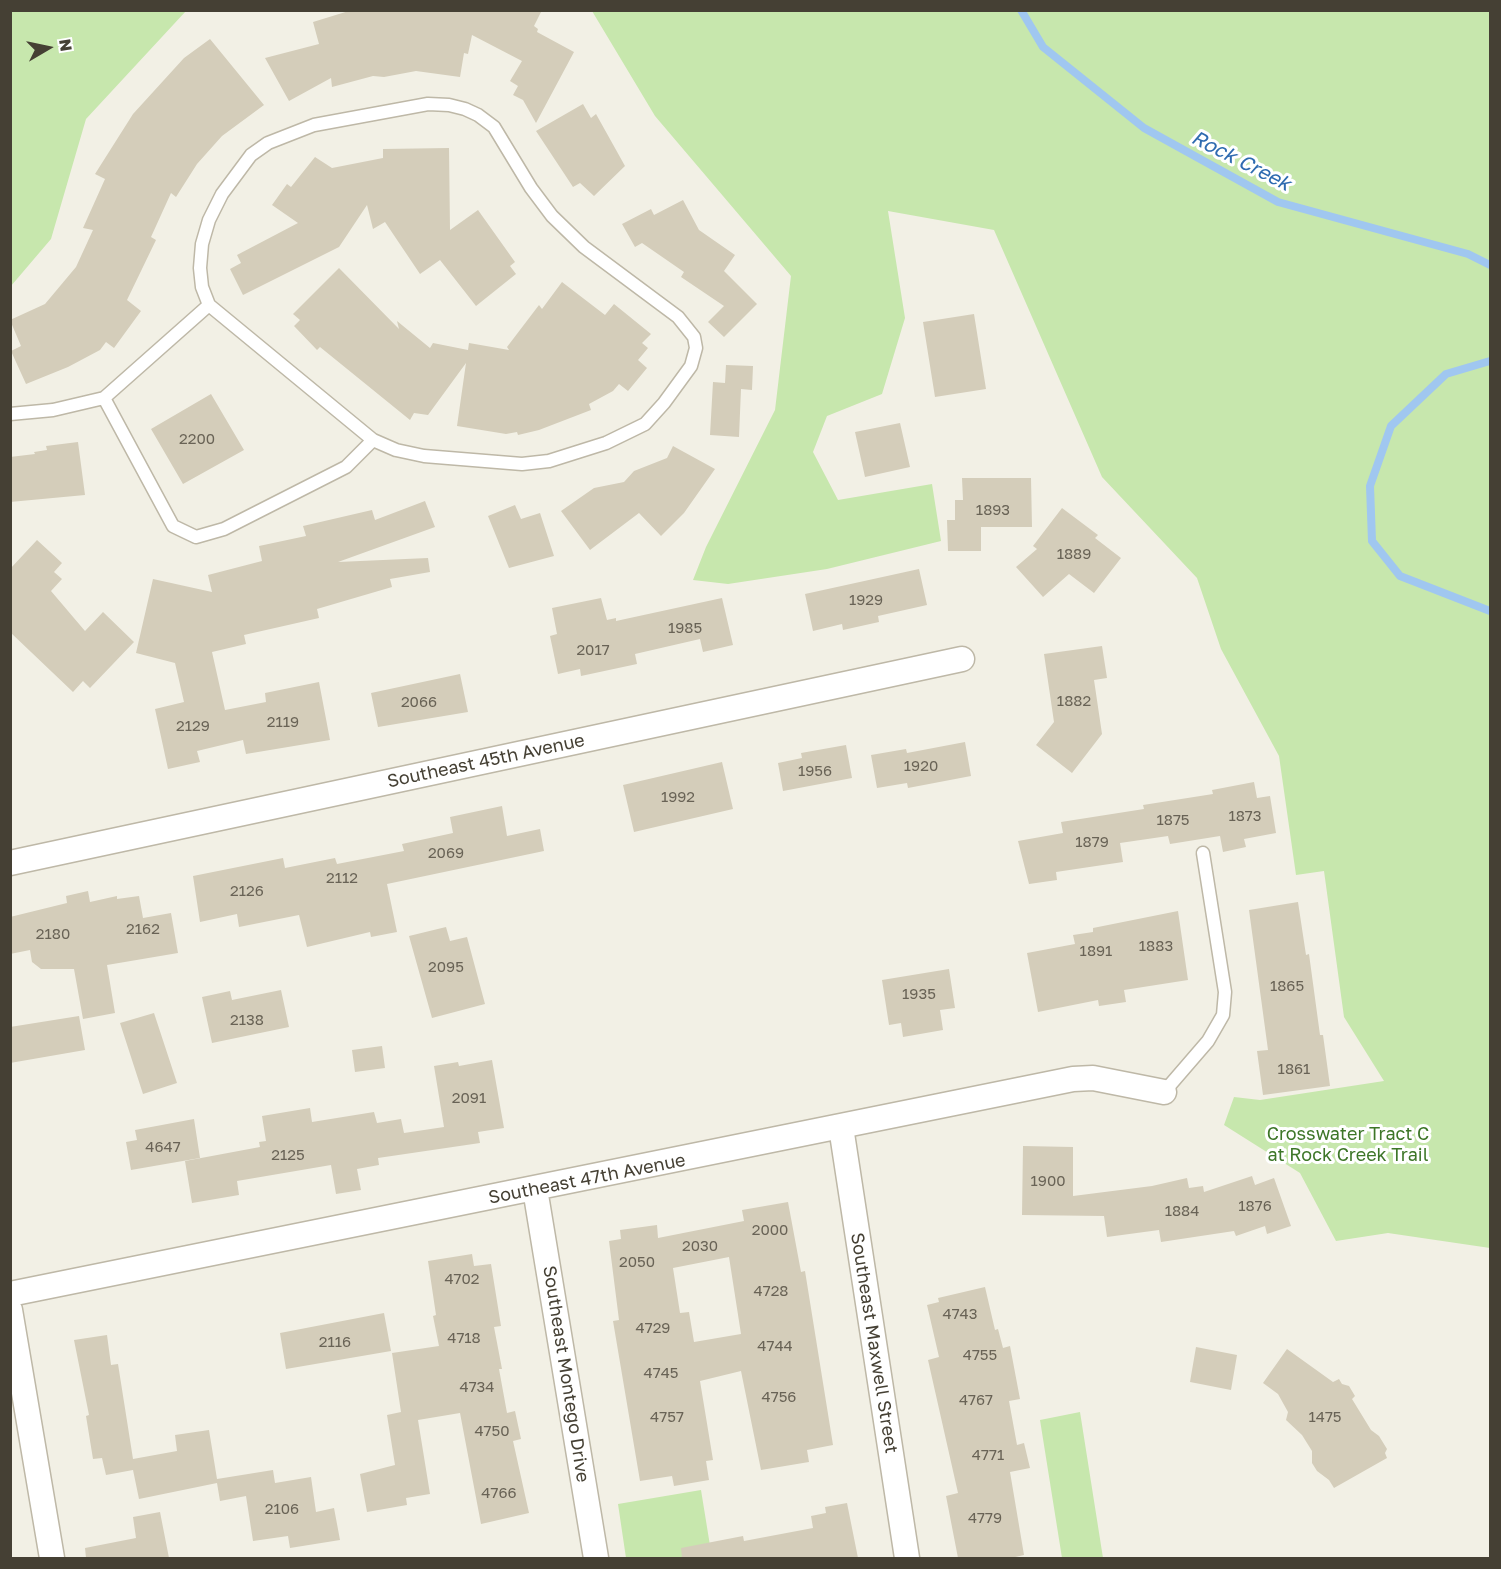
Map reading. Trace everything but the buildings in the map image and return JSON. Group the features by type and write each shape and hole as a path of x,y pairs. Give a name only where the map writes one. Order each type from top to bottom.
{"street":[{"name":"Southeast 45th Avenue","path":"10,863 963,659"},
{"name":"Southeast 47th Avenue","path":"10,1294 1073,1079 1093,1078 1164,1092"},
{"name":"Southeast Maxwell Street","path":"840,1127 908,1558"},
{"name":"Southeast Montego Drive","path":"535,1189 596,1558"},
{"path":"10,1310 52,1558"}],"lane":[{"path":"449,105 478,115 494,128 531,188 552,216 584,247 678,317 694,337 696,348 691,366 664,403 645,424 606,443 549,461 522,464 424,456 396,450 373,440 210,305 202,287 200,268 202,244 209,220 222,194 251,155 268,143 314,125 410,106 449,105"},
{"path":"10,414 53,410 104,398 210,305"},
{"path":"104,398 173,526 196,537 225,529 346,467 373,440"},
{"path":"1164,1092 1208,1041 1223,1014 1224,992 1203,853"}],"green space":[{"path":"11,10 186,11 86,119 51,239 11,286"},
{"name":"Crosswater Tract C at Rock Creek Trail","path":"592,11 1490,11 1490,1248 1388,1233 1336,1241 1300,1173 1224,1125 1234,1097 1260,1100 1384,1081 1344,1017 1324,871 1296,875 1279,756 1221,649 1197,578 1102,477 994,230 888,211 905,318 882,394 827,416 813,452 838,500 932,484 941,541 827,569 728,584 693,580 706,547 775,410 791,276 655,116"},
{"path":"1080,1412 1103,1558 1062,1558 1040,1420"},
{"path":"701,1490 712,1558 626,1558 618,1504"}],"waterway":[{"name":"Rock Creek","path":"1021,10 1043,47 1144,128 1278,202 1468,254 1490,265"},
{"name":"Rock Creek","path":"1490,361 1446,374 1391,426 1370,486 1372,541 1400,576 1490,611"}]}
